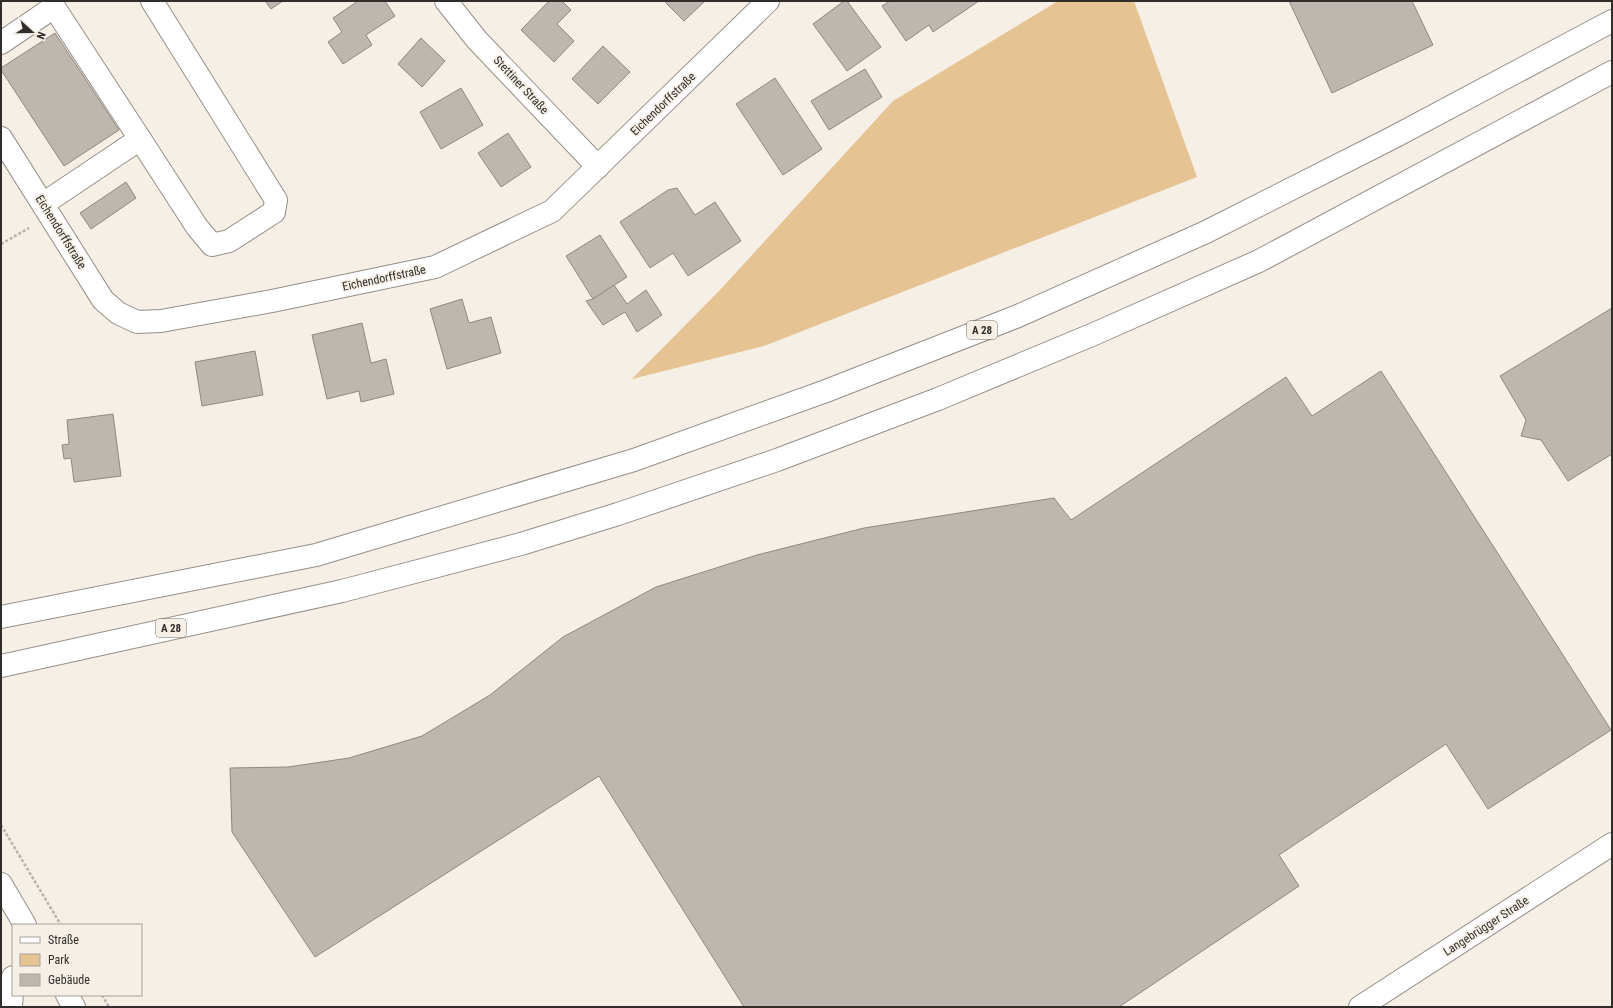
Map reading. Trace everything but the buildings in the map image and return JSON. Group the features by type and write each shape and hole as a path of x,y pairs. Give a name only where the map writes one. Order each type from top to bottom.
{"main road":[{"path":"1,43 59,4 140,139 198,227 212,245 229,241 274,212 276,200 152,1"},
{"name":"Stettiner Straße","path":"446,1 477,40 598,167"},
{"name":"Eichendorffstraße","path":"1,138 103,300 118,313 137,322 161,321 272,301 435,267 552,211 768,1"},
{"name":"A 28","path":"1,617 316,555 634,460 826,391 1018,316 1206,232 1392,138 1612,21"},
{"name":"A 28","path":"1,666 342,591 520,544 618,514 777,460 938,399 1094,334 1259,260 1612,72"},
{"path":"47,210 140,139"},
{"name":"Langebrügger Straße","path":"1360,1007 1612,844"},
{"path":"1,884 24,924"},
{"path":"11,1007 12,992"},
{"path":"68,996 74,1007"}],"path":[{"path":"1,244 47,210"},
{"path":"1,825 60,924"},
{"path":"103,996 109,1007"}],"green space":[{"path":"1058,1 1134,1 1197,177 764,346 632,379 720,290 893,101"}]}
